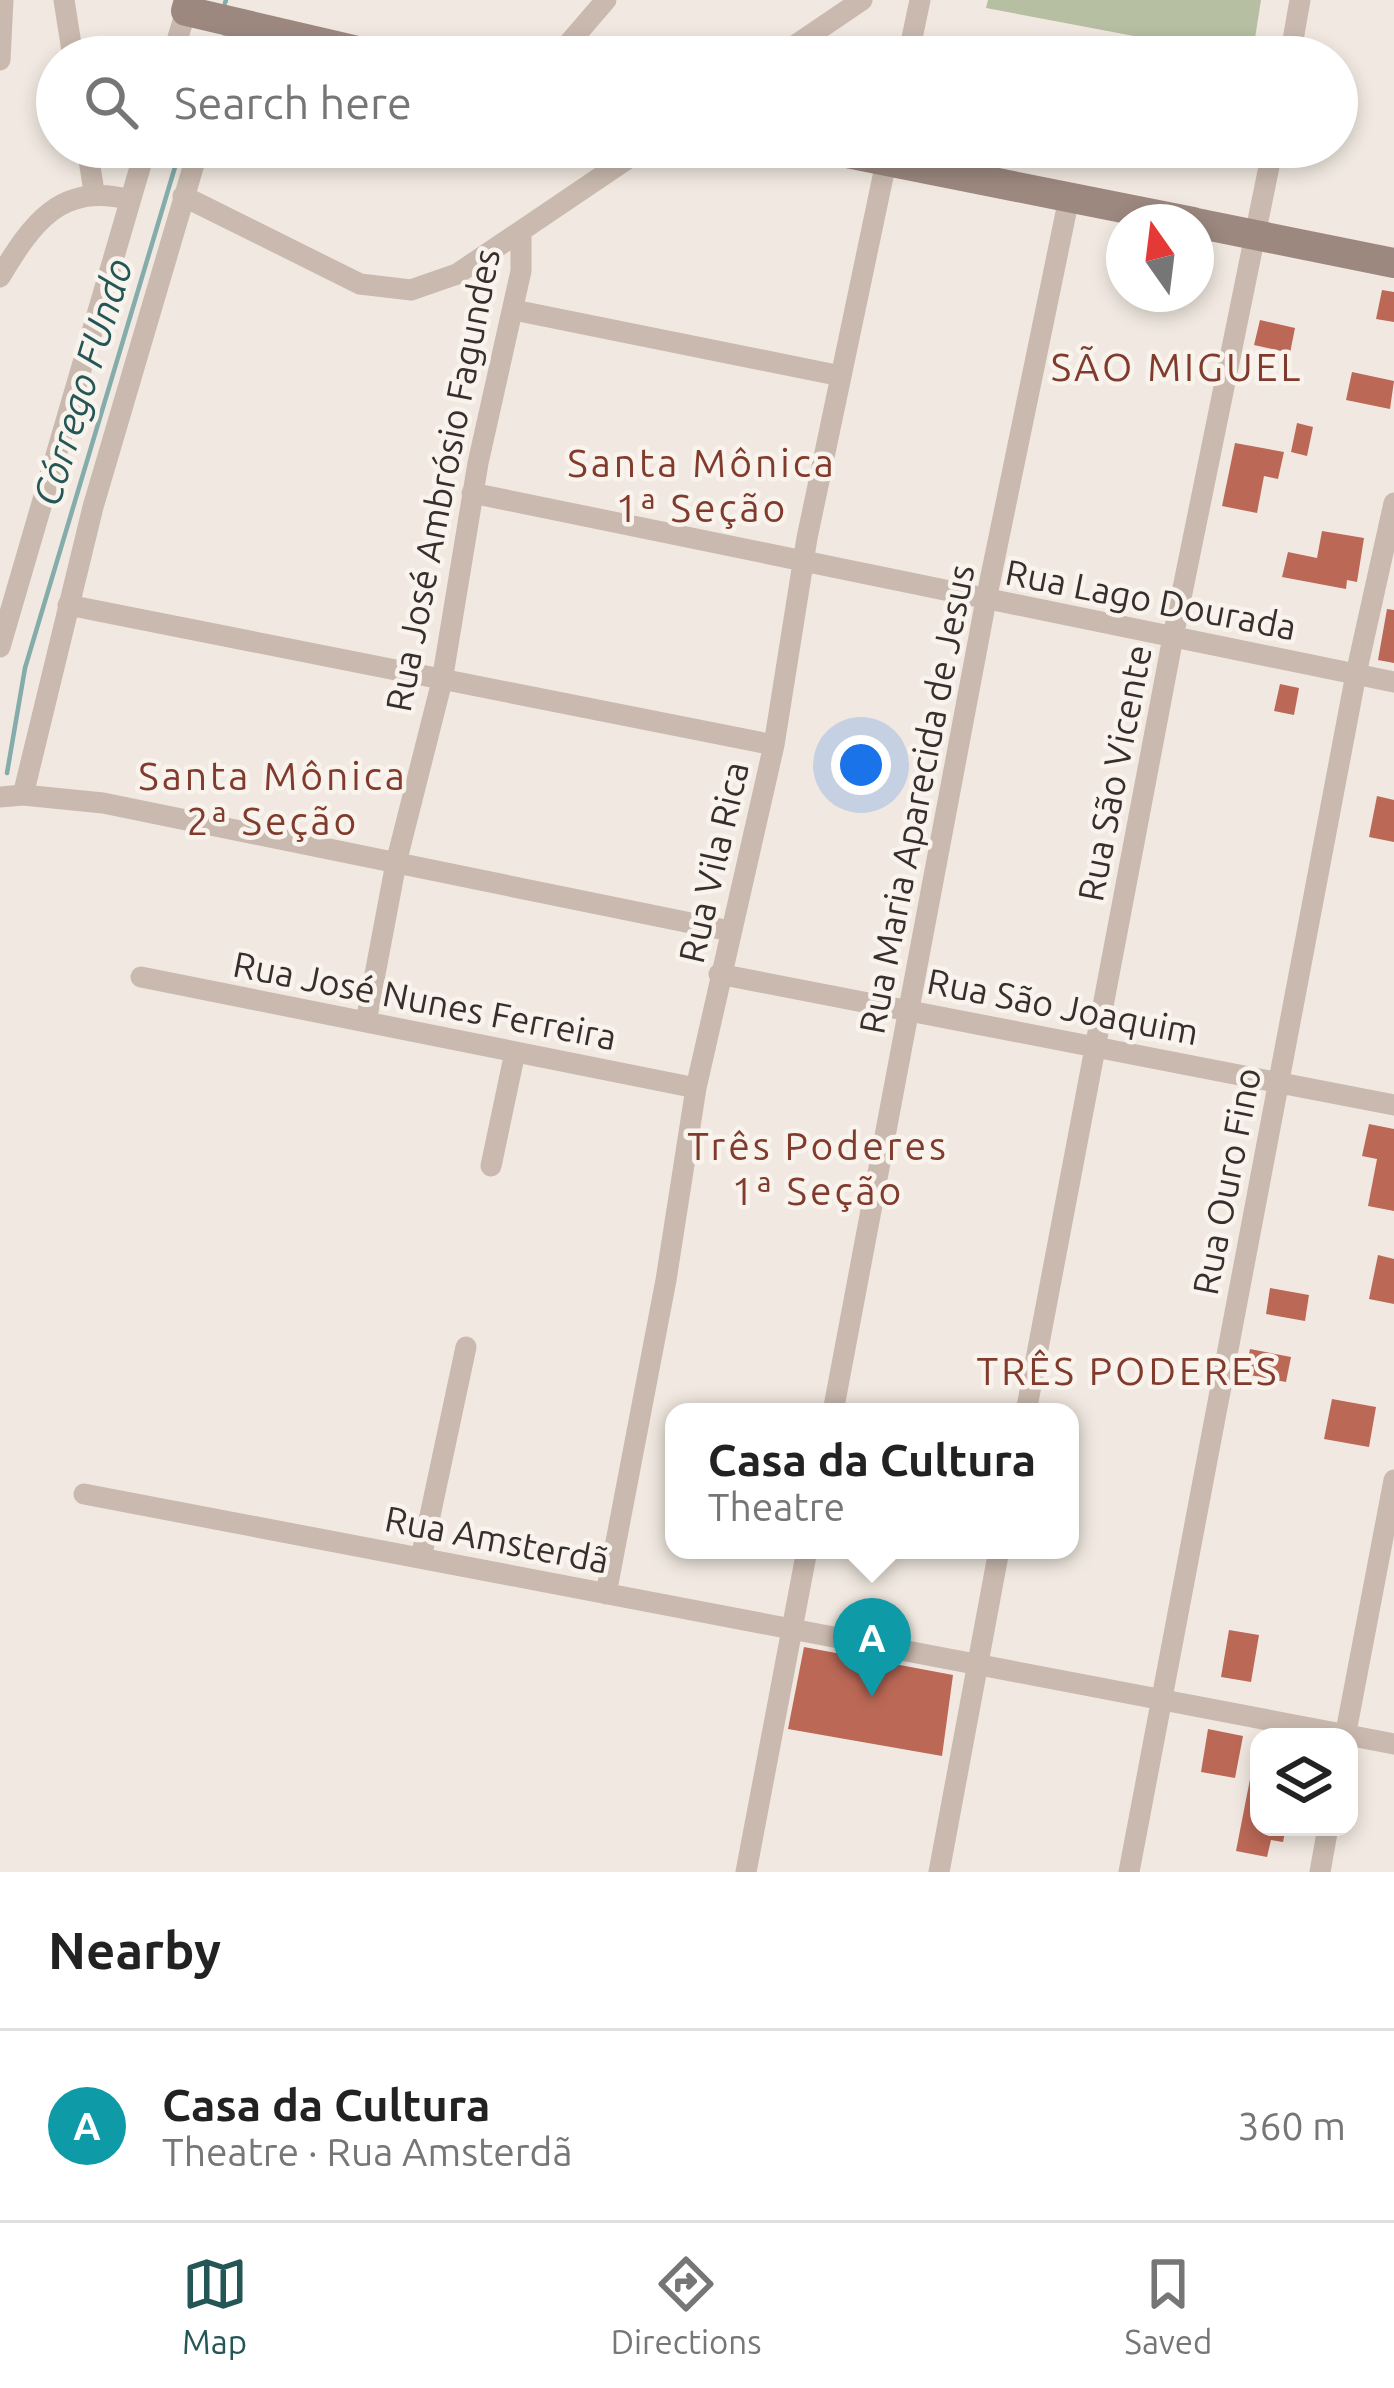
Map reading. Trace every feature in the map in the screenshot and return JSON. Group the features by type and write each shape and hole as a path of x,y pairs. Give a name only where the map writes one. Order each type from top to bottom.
{"main road":[{"path":"187,5 241,12 318,36"},
{"path":"946,168 1106,205"},
{"path":"1214,226 1394,263"}],"street":[{"path":"0,60 3,0"},
{"path":"64,0 70,36"},
{"path":"575,36 606,0"},
{"path":"809,36 862,0"},
{"path":"912,36 920,0"},
{"path":"1294,36 1300,0"},
{"path":"178,36 187,5"},
{"path":"90,168 94,192"},
{"path":"0,646 140,168"},
{"path":"192,168 9,796 103,803 730,931"},
{"path":"183,196 360,284 411,290 457,274 614,168"},
{"name":"Rua Vila Rica","path":"606,1594 666,1280 696,1088 774,745 803,563 885,168"},
{"name":"Rua São Vicente","path":"1028,1403 1173,638 1269,168"},
{"path":"0,277 53,208 94,192 130,200"},
{"name":"Rua Maria Aparecida de Jesus","path":"835,1403 986,600 1069,198"},
{"name":"Rua José Ambrósio Fagundes","path":"366,1022 396,863 442,681 472,493 521,272 521,232"},
{"path":"514,310 842,376"},
{"name":"Rua Lago Dourada","path":"472,493 1394,682"},
{"name":"Rua Ouro Fino","path":"1129,1872 1357,674 1394,503"},
{"path":"68,605 774,745"},
{"name":"Rua São Joaquim","path":"719,974 1394,1106"},
{"name":"Rua José Nunes Ferreira","path":"141,977 696,1088"},
{"path":"491,1166 515,1052"},
{"path":"421,1558 466,1347"},
{"path":"1347,1728 1394,1480"},
{"name":"Rua Amsterdã","path":"84,1494 1304,1728"},
{"path":"746,1872 805,1559"},
{"path":"939,1872 997,1559"},
{"name":"Rua Amsterdã","path":"1358,1738 1394,1744"},
{"path":"1320,1872 1326,1836"}],"green space":[{"path":"988,0 1261,0 1255,36 1134,36 986,8"}],"building":[{"path":"1382,290 1394,292 1394,322 1376,319"},
{"path":"1260,320 1295,328 1290,353 1254,345"},
{"path":"1352,372 1394,381 1390,409 1346,400"},
{"path":"1297,423 1313,427 1307,456 1291,452"},
{"path":"1235,443 1284,452 1278,479 1264,476 1257,513 1222,506"},
{"path":"1322,531 1364,538 1357,582 1347,580 1346,589 1282,577 1288,552 1317,558"},
{"path":"1387,609 1394,610 1394,663 1378,660"},
{"path":"1280,684 1299,688 1294,715 1274,711"},
{"path":"1377,796 1394,800 1394,842 1369,837"},
{"path":"1369,1124 1394,1129 1394,1211 1368,1206 1377,1159 1362,1156"},
{"path":"1378,1255 1394,1259 1394,1304 1369,1299"},
{"path":"1270,1288 1309,1295 1305,1321 1266,1314"},
{"path":"1250,1349 1291,1357 1286,1382 1245,1374"},
{"path":"1332,1399 1376,1407 1369,1447 1324,1439"},
{"path":"1229,1630 1259,1635 1251,1682 1221,1677"},
{"path":"804,1647 953,1675 942,1756 788,1729"},
{"path":"1208,1729 1243,1736 1235,1778 1201,1772"},
{"path":"1250,1779 1250,1836 1284,1836 1283,1842 1271,1840 1267,1857 1236,1851"}],"waterway":[{"name":"Córrego FUndo","path":"7,773 25,668 175,168"}],"place":[{"name":"Casa da Cultura","path":"872,1697"}],"district":[{"name":"SÃO MIGUEL","path":"1177,366"},
{"name":"Santa Mônica 1ª Seção","path":"702,484"},
{"name":"Santa Mônica 2ª Seção","path":"273,798"},
{"name":"Três Poderes 1ª Seção","path":"818,1168"},
{"name":"TRÊS PODERES","path":"1128,1370"}]}
